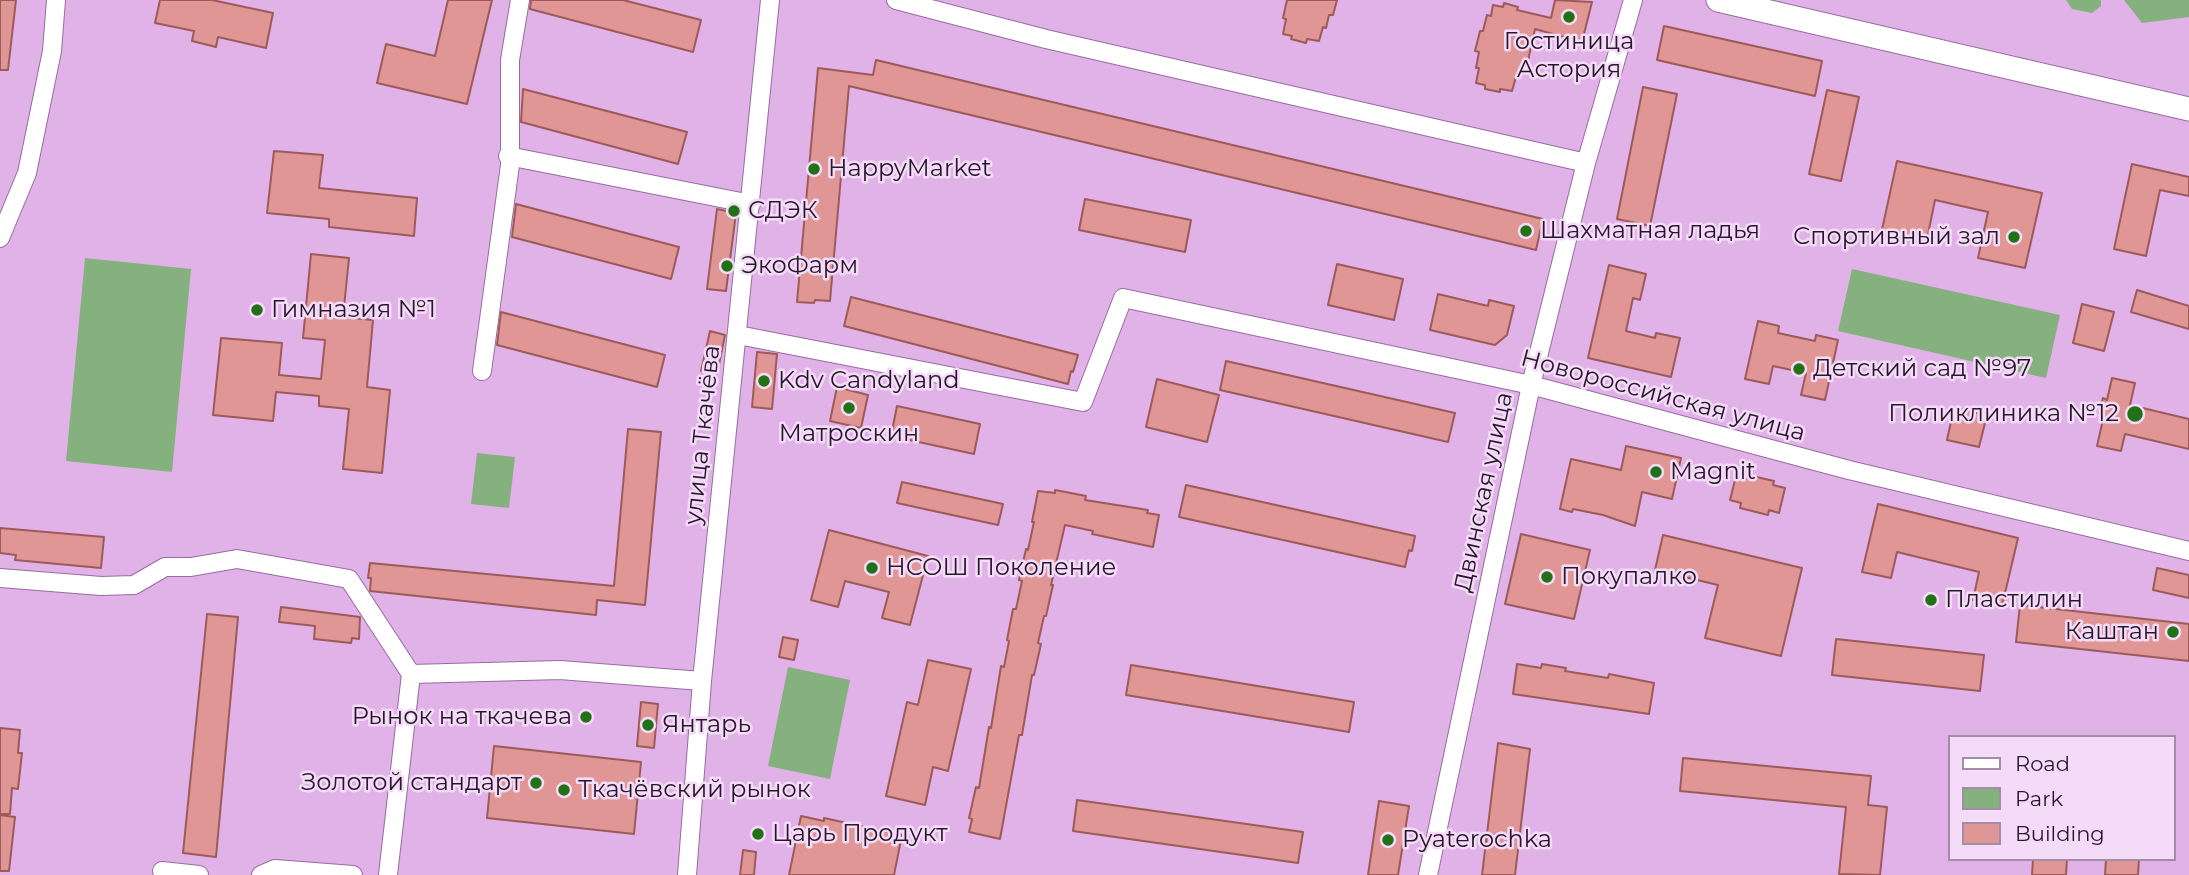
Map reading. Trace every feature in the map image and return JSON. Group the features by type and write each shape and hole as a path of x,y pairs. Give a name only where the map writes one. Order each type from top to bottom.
{"street":[{"path":"0,238 27,173 52,51 56,0"},
{"path":"482,371 510,165 510,60 520,0"},
{"name":"улица Ткачёва","path":"687,875 702,681 770,0"},
{"path":"896,0 1046,39 1586,163"},
{"name":"Двинская улица","path":"1428,875 1531,385 1586,163 1633,0"},
{"path":"1718,0 2189,109"},
{"path":"508,156 751,204"},
{"name":"Новороссийская улица","path":"738,335 1083,402 1123,298 1531,385 1849,470 2189,551"},
{"path":"0,578 101,586 134,585 165,567 191,567 237,559 349,579 411,674 388,875"},
{"path":"411,674 559,670 702,681"},
{"path":"261,875 275,869 353,875"},
{"path":"162,871 198,875"}],"green space":[{"path":"2066,0 2101,0 2101,6 2092,13 2072,9"},
{"path":"2124,0 2189,0 2189,17 2142,23"},
{"path":"85,258 191,269 172,472 66,461"},
{"path":"1852,269 2060,315 2046,378 1838,331"},
{"path":"477,453 515,457 509,508 471,504"},
{"path":"788,667 850,680 830,779 768,766"}],"building":[{"path":"0,0 16,0 8,70 0,70"},
{"path":"160,0 212,0 273,13 266,48 218,37 216,47 192,41 194,31 155,23"},
{"path":"448,0 492,0 467,104 377,83 386,44 435,56"},
{"path":"531,0 623,0 701,20 693,52 530,9"},
{"path":"1287,0 1337,0 1333,15 1329,15 1319,41 1307,39 1306,43 1283,34"},
{"path":"1555,0 1592,2 1582,42 1535,29 1527,65 1522,64 1512,91 1485,89 1485,85 1476,83 1479,52 1475,51 1480,31 1483,31 1487,15 1491,16 1493,5 1503,7 1504,3 1518,7 1517,10 1551,18"},
{"path":"1664,26 1822,61 1815,96 1657,60"},
{"path":"876,60 1543,219 1536,250 849,86 830,301 797,302 818,68 873,75"},
{"path":"1643,87 1677,94 1650,226 1617,219"},
{"path":"523,89 687,132 678,164 521,122"},
{"path":"1827,90 1859,97 1841,181 1809,174"},
{"path":"274,151 323,155 319,188 417,198 414,236 329,227 329,219 267,213"},
{"path":"1897,161 2042,193 2025,268 1978,258 1988,212 1935,200 1926,244 1881,234"},
{"path":"2132,164 2189,177 2189,196 2160,190 2146,256 2114,249"},
{"path":"1085,199 1191,220 1185,252 1079,230"},
{"path":"516,204 679,247 671,279 512,237"},
{"path":"717,209 736,213 726,291 707,289"},
{"path":"311,254 349,258 343,317 373,320 367,387 390,390 382,473 343,469 349,409 319,406 319,396 276,392 273,421 213,415 221,338 282,343 279,375 321,379 325,340 303,338"},
{"path":"1337,264 1403,279 1394,320 1328,305"},
{"path":"1609,265 1646,274 1640,300 1633,298 1626,331 1655,338 1656,333 1680,338 1671,377 1588,358"},
{"path":"2137,290 2189,306 2189,329 2131,312"},
{"path":"1438,294 1488,306 1489,300 1514,306 1507,335 1495,345 1430,330"},
{"path":"851,297 1078,355 1073,372 1071,371 1068,384 844,326"},
{"path":"2082,304 2114,312 2104,351 2073,343"},
{"path":"501,312 665,355 657,387 497,345"},
{"name":"Детский сад №97","path":"1758,321 1779,326 1778,333 1815,341 1816,335 1838,340 1825,400 1801,395 1806,373 1773,366 1769,384 1745,379"},
{"path":"710,331 725,335 717,374 701,371"},
{"name":"Kdv Candyland","path":"757,352 777,354 772,409 752,407"},
{"path":"1226,361 1455,413 1448,442 1220,390"},
{"name":"Поликлиника №12","path":"2112,378 2135,383 2130,405 2189,419 2189,449 2125,434 2121,451 2097,446 2104,415 2099,413 2103,398 2107,400"},
{"path":"1157,379 1219,395 1207,442 1146,427"},
{"name":"Матроскин","path":"837,387 868,395 861,428 830,421"},
{"path":"897,406 980,424 974,454 891,436"},
{"path":"1954,408 1987,415 1979,447 1947,440"},
{"path":"628,429 661,432 645,605 597,600 596,615 370,591 370,563 614,586"},
{"path":"1626,446 1681,458 1672,499 1642,492 1635,526 1603,515 1560,509 1571,459 1621,470"},
{"path":"1748,475 1774,481 1773,485 1785,488 1779,513 1769,510 1768,515 1740,508 1741,503 1730,500 1736,476 1747,479"},
{"path":"902,482 1003,504 998,525 897,503"},
{"path":"1186,485 1415,536 1412,551 1409,550 1405,567 1179,517"},
{"path":"1055,490 1086,496 1085,500 1148,510 1147,513 1159,515 1153,547 1092,534 1093,531 1065,525 1038,643 1041,644 1032,675 1022,735 1019,735 1000,839 969,832 972,819 969,818 976,787 979,788 1001,666 1004,667 1007,640 1022,581 1019,580 1034,522 1038,491 1055,493"},
{"path":"1878,504 2018,538 2002,606 1973,600 1979,572 1897,552 1891,578 1862,572"},
{"path":"0,528 104,537 101,568 15,560 16,555 0,553"},
{"name":"НСОШ Поколение","path":"829,530 928,556 910,625 882,618 889,592 845,581 838,607 811,600"},
{"name":"Покупалко","path":"1521,534 1590,550 1574,619 1505,604"},
{"path":"1663,535 1802,568 1781,656 1705,638 1718,585 1655,570"},
{"path":"2157,568 2189,575 2189,598 2153,590"},
{"path":"2020,605 2189,624 2189,661 2016,642"},
{"path":"281,607 360,617 359,639 352,638 351,643 314,639 315,626 279,622"},
{"path":"207,614 238,617 216,857 183,853"},
{"path":"783,637 798,640 794,660 779,657"},
{"path":"1836,639 1984,655 1980,691 1832,675"},
{"path":"928,660 971,669 948,771 933,767 925,805 886,796 907,702 918,705"},
{"path":"1517,664 1541,668 1542,664 1566,668 1565,671 1608,678 1609,674 1654,683 1649,714 1513,694"},
{"path":"1131,665 1354,702 1349,732 1126,695"},
{"name":"Янтарь","path":"641,702 658,704 654,748 637,746"},
{"path":"0,728 20,730 18,753 22,753 18,789 12,788 10,814 0,814"},
{"path":"1498,743 1530,749 1515,875 1482,875"},
{"name":"Ткачёвский рынок","path":"494,746 641,762 634,834 487,818"},
{"path":"1683,758 1871,776 1868,805 1887,807 1880,875 1839,874 1846,807 1680,791"},
{"path":"1077,800 1303,832 1298,863 1073,831"},
{"name":"Pyaterochka","path":"1379,801 1409,806 1398,875 1368,875"},
{"path":"0,815 15,817 9,871 0,871"},
{"path":"801,816 824,821 824,818 902,835 894,875 789,875"},
{"path":"743,850 756,852 754,875 740,875"},
{"path":"2033,861 2067,861 2066,875 2032,875"},
{"path":"2106,861 2139,861 2138,875 2105,875"}],"place":[{"name":"Гостиница Астория","path":"1569,17"},
{"name":"HappyMarket","path":"814,169"},
{"name":"СДЭК","path":"734,211"},
{"name":"Шахматная ладья","path":"1526,231"},
{"name":"Спортивный зал","path":"2014,237"},
{"name":"ЭкоФарм","path":"727,266"},
{"name":"Гимназия №1","path":"257,310"},
{"name":"Детский сад №97","path":"1799,369"},
{"name":"Kdv Candyland","path":"764,381"},
{"name":"Матроскин","path":"849,408"},
{"name":"Поликлиника №12","path":"2135,414"},
{"name":"Magnit","path":"1656,472"},
{"name":"НСОШ Поколение","path":"872,568"},
{"name":"Покупалко","path":"1547,577"},
{"name":"Пластилин","path":"1931,600"},
{"name":"Каштан","path":"2173,632"},
{"name":"Рынок на ткачева","path":"586,717"},
{"name":"Янтарь","path":"648,725"},
{"name":"Золотой стандарт","path":"536,783"},
{"name":"Ткачёвский рынок","path":"564,790"},
{"name":"Царь Продукт","path":"758,834"},
{"name":"Pyaterochka","path":"1388,840"}]}
